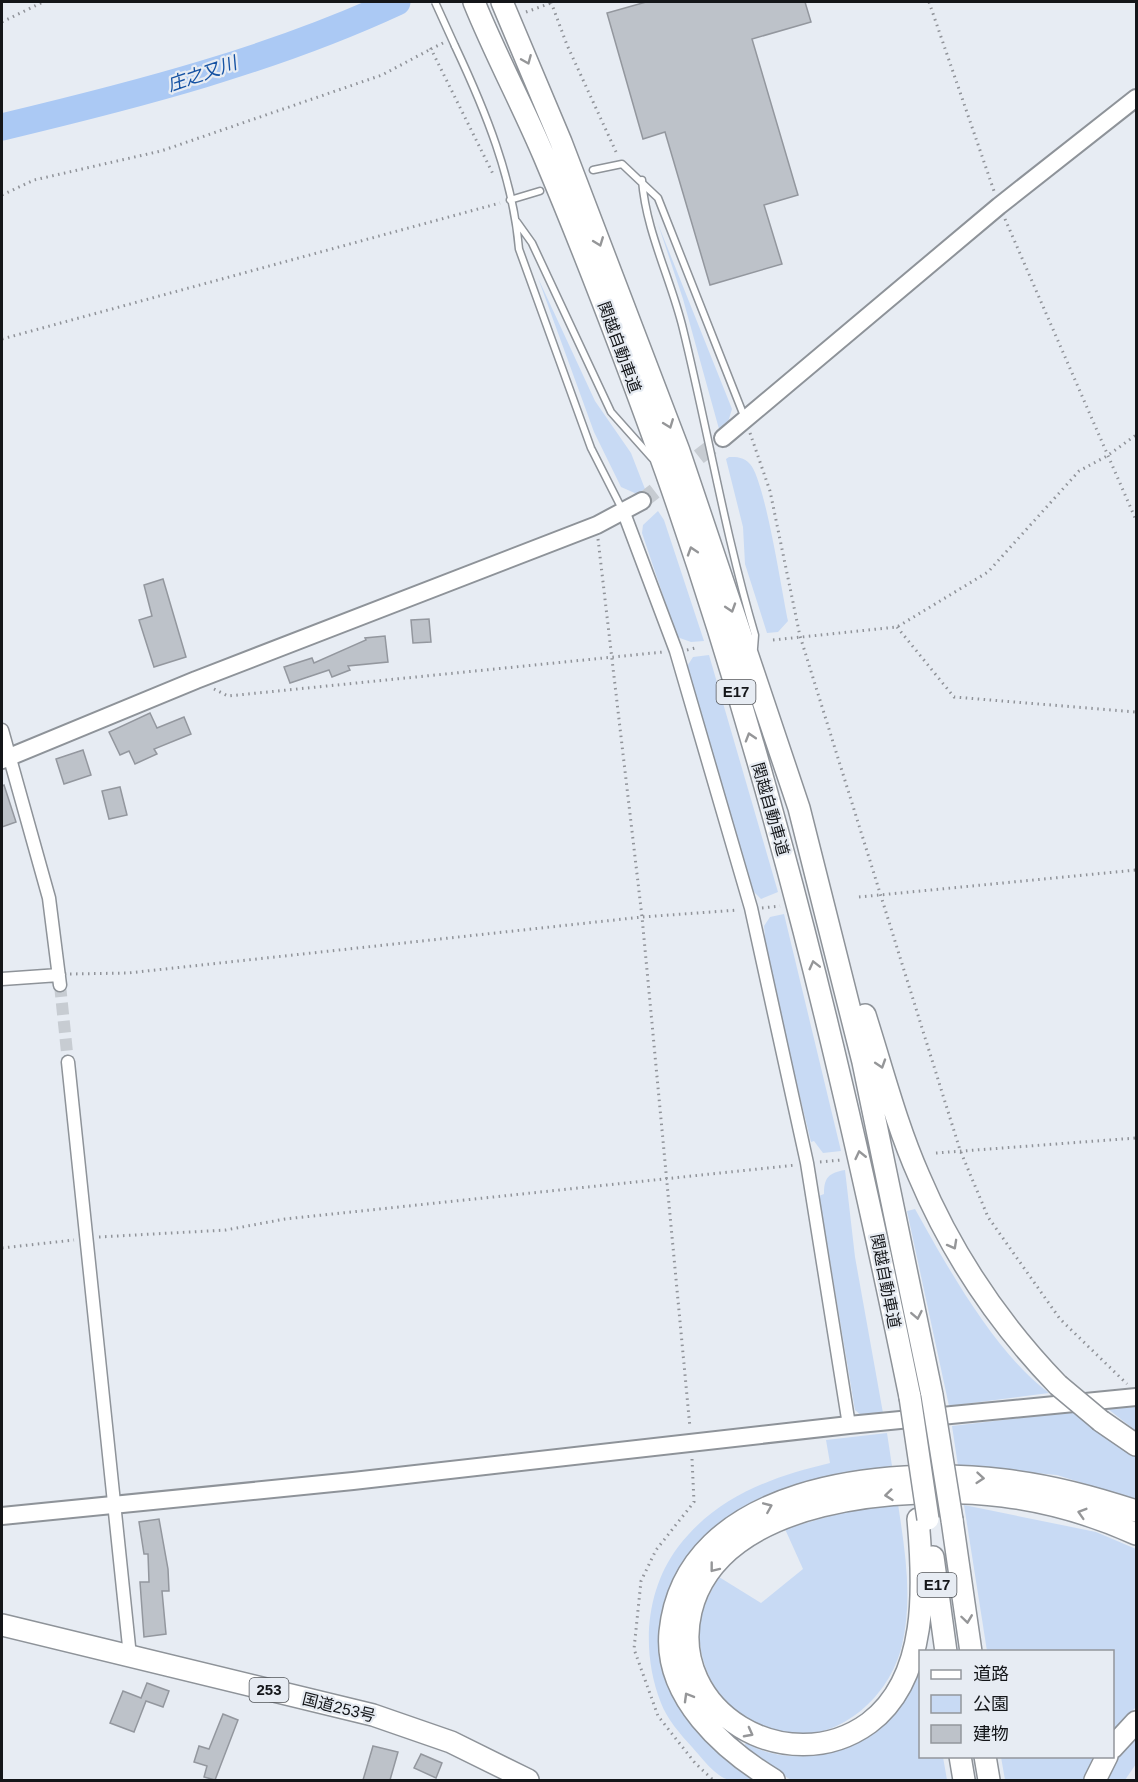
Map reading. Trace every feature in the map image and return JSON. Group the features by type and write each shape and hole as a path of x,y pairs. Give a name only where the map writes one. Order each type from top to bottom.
{"highway":[{"name":"関越自動車道","path":"476,7 543,152 588,262 667,475 772,811 840,1068 870,1199 946,1650"},
{"name":"関越自動車道","path":"510,7 679,451 799,808 863,1062 932,1395 971,1650"},
{"path":"799,808 918,1174 940,1221 993,1310 1022,1348 1058,1385 1101,1421 1137,1445"},
{"path":"774,1780 742,1760 711,1732 689,1701 672,1659 670,1639 678,1593 700,1555 738,1522 782,1501 806,1494 863,1483 928,1476 1004,1480 1043,1486 1137,1511"},
{"path":"923,1519 922,1584 916,1639 898,1688 886,1707 870,1723 828,1744 787,1746 748,1733 717,1709 704,1692 689,1650 692,1610 709,1574 722,1558 739,1542 775,1522 803,1512 864,1498 935,1492 1003,1496 1039,1502 1081,1512 1137,1534"},
{"name":"国道253号","path":"2,1625 373,1715 451,1742 528,1780"},
{"path":"1114,1747 1137,1722"},
{"path":"960,1758 964,1780"},
{"path":"985,1758 989,1780"},
{"path":"1095,1780 1106,1758"}],"street":[{"path":"723,438 999,206 1137,98"},
{"path":"5,758 196,680 597,525 624,513 642,501"},
{"path":"624,513 676,651 751,908 807,1163 849,1425"},
{"path":"2,730 5,758 49,898 59,980 2,979"},
{"path":"68,1062 130,1656"},
{"path":"2,1516 329,1484 1132,1391"}],"lane":[{"path":"435,2 497,147 516,221 519,249 591,448 624,513"},
{"path":"593,170 622,164 642,180 658,198 746,420"},
{"path":"642,180 644,209 676,301 734,562 755,635 750,666"},
{"path":"510,200 540,191"},
{"path":"516,221 532,243 611,412 667,475"}],"path":[{"path":"2,22 43,2"},
{"path":"510,7 553,2 567,45 622,164"},
{"path":"929,2 999,206 1137,520"},
{"path":"2,195 34,180 161,151 382,75 450,40"},
{"path":"2,339 510,200 497,185 431,48"},
{"path":"746,420 770,491 800,636 960,1150 988,1217 1060,1319 1132,1391"},
{"path":"773,640 897,627 988,572 1079,471 1107,456 1137,435"},
{"path":"597,525 642,917 692,1443"},
{"path":"897,627 954,698 1137,712"},
{"path":"196,680 228,696 676,651"},
{"path":"859,897 1137,870"},
{"path":"59,980 642,917 737,910"},
{"path":"936,1152 1137,1138"},
{"path":"2,1248 87,1238 226,1230 285,1219 842,1160"}],"green space":[{"path":"658,224 732,409 728,422 719,429 683,299"},
{"path":"538,278 595,401 631,453 645,489 637,494 621,487 594,432"},
{"path":"738,457 750,464 761,491 788,621 778,632 767,633 745,564 743,527 726,459"},
{"path":"658,511 664,520 704,641 691,642 677,637 642,533 643,525"},
{"path":"709,655 778,892 761,899 753,891 751,884 748,884 686,668 693,657"},
{"path":"784,914 841,1151 823,1153 814,1141 811,1142 761,937 765,935 764,926 770,917"},
{"path":"845,1170 855,1257 883,1413 862,1416 855,1410 819,1196 824,1194 828,1177"},
{"path":"915,1209 958,1283 992,1333 1029,1376 1049,1393 949,1406 907,1211"},
{"path":"1136,1407 1136,1431 1108,1409"},
{"path":"1073,1412 1136,1457 1136,1500 1057,1475 958,1466 952,1426"},
{"path":"887,1433 892,1466 803,1483 768,1494 752,1502 733,1513 700,1541 676,1576 663,1617 662,1639 677,1700 704,1737 757,1780 735,1781 724,1778 709,1766 674,1726 661,1703 655,1683 649,1643 650,1622 653,1602 667,1564 693,1530 727,1502 787,1475 830,1463 826,1440"},
{"path":"898,1504 907,1574 905,1627 902,1645 890,1675 872,1700 849,1719 823,1731 795,1735 767,1731 741,1717 713,1685 701,1650 699,1632 701,1617 707,1599 719,1577 761,1603 803,1569 785,1529 848,1511"},
{"path":"964,1505 1096,1532 1136,1549 1136,1707 1114,1729 1114,1650 987,1650"},
{"path":"919,1659 919,1758 943,1758 947,1780 791,1780 742,1749 746,1743 777,1754 811,1756 844,1748 872,1731 897,1696"},
{"path":"1136,1734 1136,1764 1125,1780 1106,1780 1111,1767"},
{"path":"1001,1758 1095,1758 1084,1780 1005,1780"}],"building":[{"path":"646,2 805,2 811,22 752,39 798,195 764,205 782,264 710,285 665,132 643,139 607,13"},
{"path":"163,579 186,657 154,667 139,620 152,616 144,585"},
{"path":"429,619 431,642 413,643 411,620"},
{"path":"385,636 388,662 348,666 350,670 332,677 329,670 290,683 284,667 312,658 314,663 366,640 365,638"},
{"path":"150,713 157,728 184,717 191,734 154,749 157,754 135,764 129,751 120,755 109,732"},
{"path":"83,750 91,775 64,784 56,759"},
{"path":"4,785 16,822 2,827 2,786"},
{"path":"120,787 127,815 109,819 102,791"},
{"path":"159,1519 168,1569 169,1591 162,1591 166,1634 144,1637 140,1582 149,1582 148,1554 144,1554 139,1522"},
{"path":"147,1683 169,1691 163,1707 146,1701 134,1732 110,1723 123,1691 141,1698"},
{"path":"223,1714 238,1720 215,1780 204,1777 207,1766 194,1762 199,1746 209,1749"},
{"path":"373,1746 398,1752 390,1780 363,1780"},
{"path":"421,1754 442,1763 436,1778 414,1768"}],"waterway":[{"name":"庄之又川","path":"2,127 153,89 252,59 350,23 397,2"}],"tunnel":[{"path":"642,501 723,438"},
{"path":"60,985 68,1062"}]}
